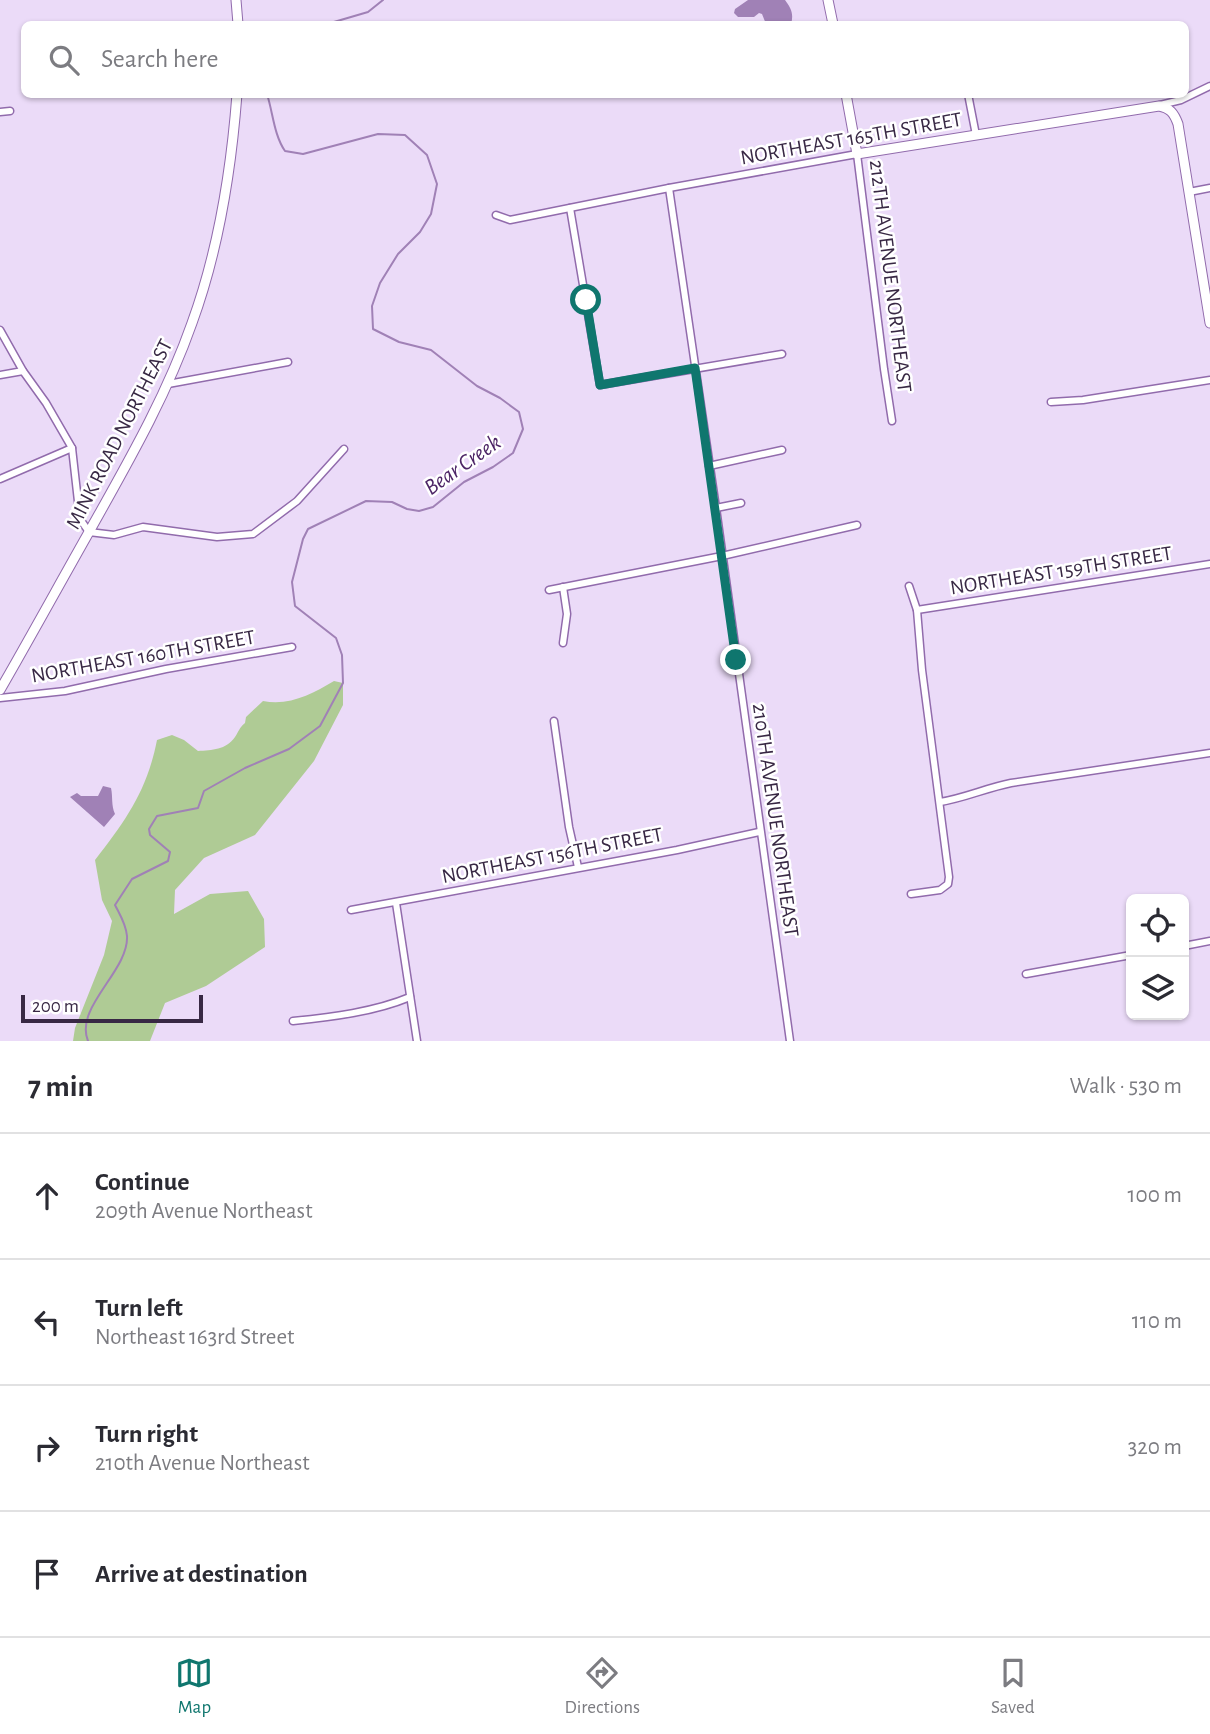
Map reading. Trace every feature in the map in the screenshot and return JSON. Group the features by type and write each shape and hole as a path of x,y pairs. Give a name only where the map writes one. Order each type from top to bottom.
{"street":[{"path":"236,0 240,21"},
{"path":"828,0 832,21"},
{"name":"NORTHEAST 165TH STREET","path":"1189,96 1210,86"},
{"name":"MINK ROAD NORTHEAST","path":"0,690 168,384 193,322 214,253 229,177 237,98"},
{"name":"212TH AVENUE NORTHEAST","path":"847,98 857,154 892,421"},
{"path":"969,98 976,135"},
{"name":"NORTHEAST 165TH STREET","path":"496,215 510,220 668,188 857,154 1158,106 1185,98"},
{"path":"1158,106 1168,108 1175,116 1210,323"},
{"path":"0,113 10,111"},
{"name":"210TH AVENUE NORTHEAST","path":"668,188 716,508 790,1041"},
{"path":"1189,192 1210,188"},
{"path":"570,208 600,385 782,354"},
{"path":"0,330 72,449 80,519 89,532 114,535 143,527 217,537 253,534 297,501 344,449"},
{"path":"168,384 288,362"},
{"path":"0,375 23,371"},
{"path":"1051,402 1083,400 1210,380"},
{"path":"0,479 72,449"},
{"path":"709,466 782,450"},
{"path":"716,508 741,503"},
{"path":"549,590 722,556 858,525"},
{"name":"NORTHEAST 159TH STREET","path":"916,610 1210,564"},
{"path":"909,586 916,610 949,877 948,884 940,890 911,894"},
{"path":"563,587 567,614 563,643"},
{"name":"NORTHEAST 160TH STREET","path":"0,698 65,691 166,669 292,647"},
{"path":"554,721 569,827 578,867"},
{"path":"940,802 964,798 1010,783 1210,753"},
{"name":"NORTHEAST 156TH STREET","path":"351,910 677,850 760,832"},
{"path":"396,903 417,1041"},
{"path":"1189,945 1210,941"},
{"path":"1026,974 1126,956"},
{"path":"293,1021 330,1017 410,997"}],"green space":[{"path":"334,681 343,683 343,705 314,761 255,835 204,858 175,890 174,914 210,894 248,891 264,919 265,947 206,986 165,1003 150,1041 73,1041 75,1028 104,955 112,921 102,900 95,860 134,804 147,775 157,740 172,735 198,751 227,745 245,723 246,717 263,701 292,700"}],"shaded area":[{"path":"748,0 785,0 791,11 791,21 765,21 759,13 754,17 738,17 734,13 735,9"},
{"path":"103,786 111,788 115,814 104,827 70,797 77,793 81,796 98,796"}],"waterway":[{"name":"Bear Creek","path":"337,21 368,12 383,0"},
{"name":"Bear Creek","path":"88,1041 88,1015 125,949 127,936 115,905 132,879 168,861 170,852 150,835 149,829 157,816 198,808 204,791 245,768 289,749 320,726 343,683 342,655 336,638 295,606 292,582 308,529 366,501 392,502 419,511 433,507 464,482 513,453 523,429 519,412 477,386 431,350 399,342 373,329 372,306 380,283 398,254 420,232 431,214 437,184 427,155 405,135 378,134 303,154 285,151 276,131 268,98"}],"route":[{"path":"586,300 600,385 695,368 736,660"}]}
